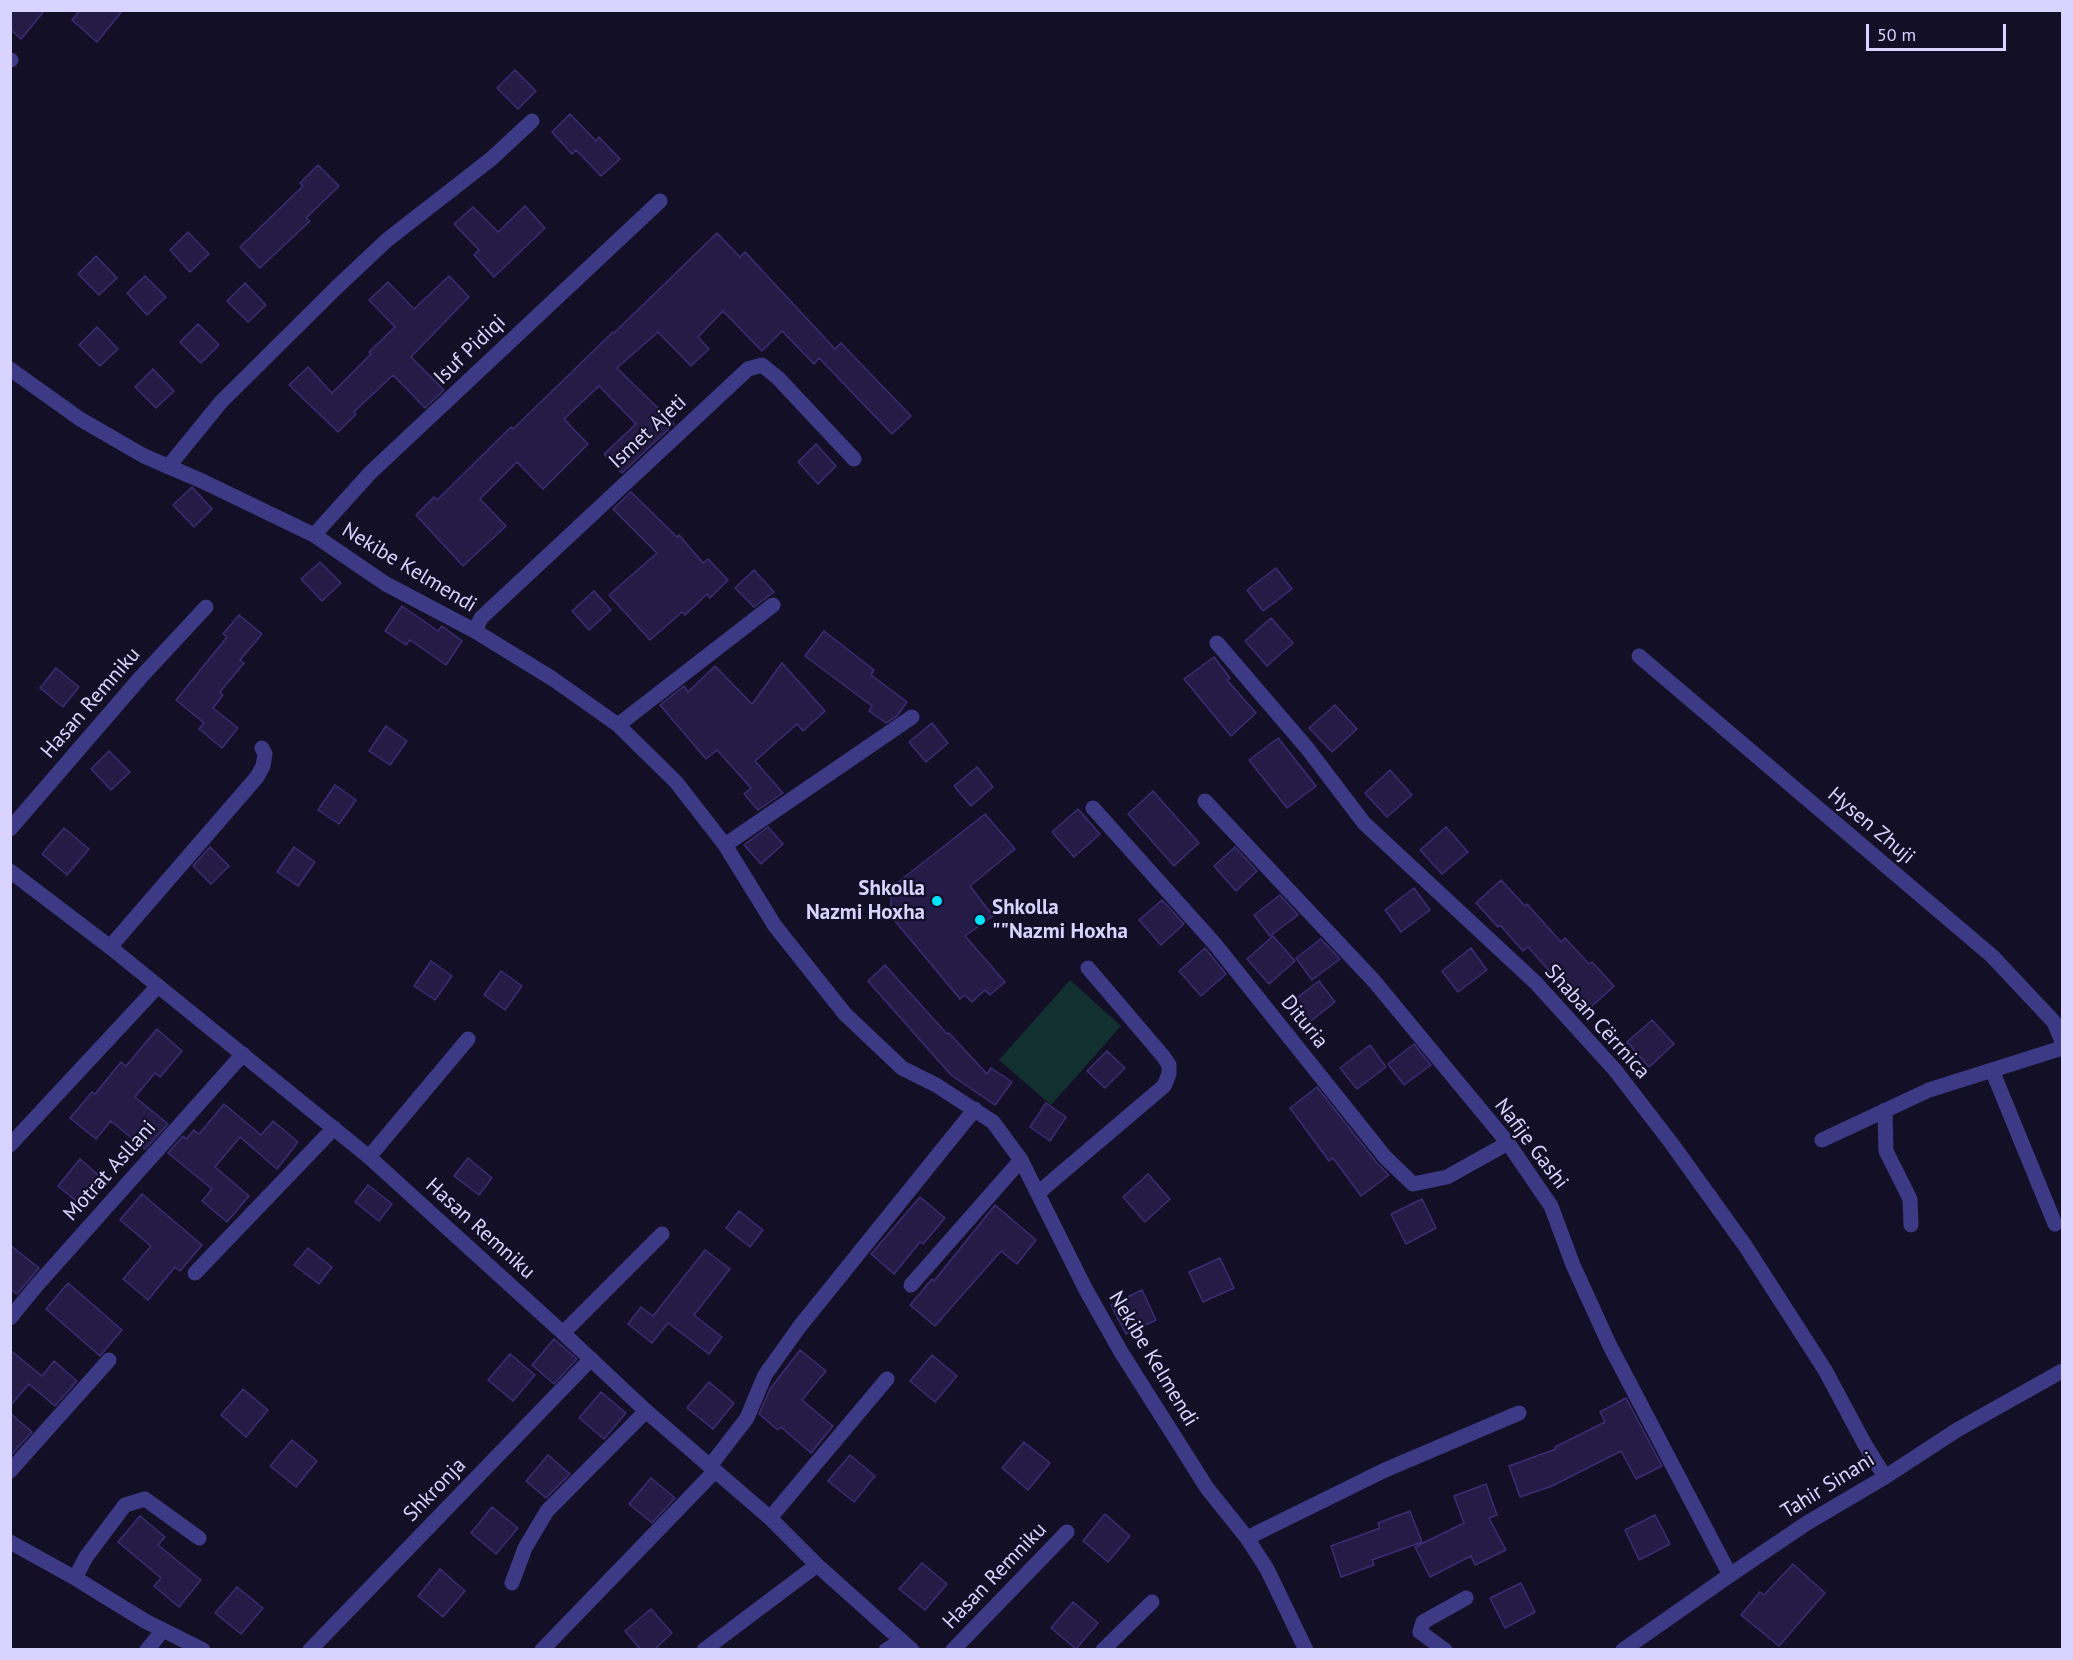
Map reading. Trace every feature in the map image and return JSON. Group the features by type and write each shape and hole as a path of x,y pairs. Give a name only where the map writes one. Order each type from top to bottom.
{"street":[{"path":"168,467 221,402 337,286 387,240 491,159 532,121"},
{"name":"Isuf Pidiqi","path":"315,535 370,473 660,201"},
{"name":"Ismet Ajeti","path":"474,631 481,618 489,610 748,369 762,365 778,378 854,459"},
{"name":"Nekibe Kelmendi","path":"10,369 80,419 144,456 315,535 386,584 474,631 553,679 618,725 676,782 725,845 775,926 845,1014 902,1068 936,1085 993,1122 1021,1160 1086,1290 1121,1352 1207,1488 1247,1538 1267,1569 1306,1650"},
{"path":"618,725 772,605"},
{"name":"Hasan Remniku","path":"10,829 141,677 206,607"},
{"name":"Shaban Cërrnica","path":"1217,643 1307,748 1364,823 1536,983 1615,1070 1746,1247 1825,1370 1885,1477"},
{"name":"Hysen Zhuji","path":"1639,656 1992,956 2054,1022 2062,1041"},
{"path":"725,845 912,717"},
{"path":"110,947 257,777 263,766 265,754 262,748"},
{"name":"Nafije Gashi","path":"1205,801 1374,981 1508,1143 1551,1206 1573,1265 1610,1346 1730,1575"},
{"name":"Dituria","path":"1093,808 1214,943 1384,1157 1413,1184 1447,1177 1508,1143"},
{"name":"Hasan Remniku","path":"10,871 110,947 369,1157 563,1332 646,1411 770,1518 817,1565 907,1645"},
{"path":"1038,1193 1164,1086 1169,1074 1168,1065 1163,1056 1088,968"},
{"path":"10,1145 158,986"},
{"path":"369,1157 468,1039"},
{"path":"1822,1140 1929,1090 2062,1048"},
{"name":"Motrat Asllani","path":"10,1318 243,1054"},
{"path":"1992,1070 2055,1224"},
{"path":"542,1650 712,1469 747,1418 765,1375 800,1326 975,1109"},
{"path":"1885,1110 1887,1151 1910,1198 1911,1225"},
{"path":"195,1273 334,1128"},
{"path":"911,1285 1021,1160"},
{"path":"563,1332 662,1234"},
{"name":"Shkronja","path":"310,1650 591,1359"},
{"path":"10,1471 109,1360"},
{"name":"Tahir Sinani","path":"1623,1650 1807,1523 1885,1477 1957,1430 2062,1371"},
{"path":"770,1518 887,1379"},
{"path":"512,1583 525,1548 547,1511 646,1411"},
{"path":"1247,1538 1385,1470 1519,1413"},
{"path":"75,1578 86,1557 124,1505 145,1498 200,1538"},
{"name":"Hasan Remniku","path":"953,1650 1067,1532"},
{"path":"12,1545 75,1578 145,1621 203,1650"},
{"path":"704,1650 817,1565"},
{"path":"1445,1650 1420,1632 1423,1622 1466,1598"},
{"path":"1103,1650 1152,1602"},
{"path":"147,1650 163,1630"},
{"name":"Hasan Remniku","path":"886,1650 907,1645"}],"green space":[{"path":"1070,980 1121,1026 1051,1105 999,1060"}],"building":[{"path":"10,10 45,10 21,39 10,29"},
{"path":"80,10 123,10 97,42 72,20"},
{"path":"515,70 536,91 518,109 497,88"},
{"path":"570,114 596,141 599,137 620,159 601,176 576,150 572,154 552,132"},
{"path":"318,165 339,186 306,218 310,221 260,268 240,247 303,186 300,183"},
{"path":"525,206 545,228 494,277 474,255 479,250 454,224 473,207 498,232"},
{"path":"188,232 209,254 190,272 170,250"},
{"path":"717,233 740,257 745,252 835,349 841,343 911,416 892,434 819,358 814,364 782,331 762,351 723,311 698,337 709,349 691,366 658,332 617,368 674,424 622,473 604,454 636,424 599,386 564,419 588,444 543,489 517,462 480,499 506,526 463,566 416,515 434,497 437,500 511,427 513,429"},
{"path":"96,256 117,278 99,295 78,274"},
{"path":"145,276 166,297 147,315 127,293"},
{"path":"449,276 469,297 411,357 444,390 425,408 393,375 354,412 356,414 338,432 289,385 308,367 332,393 395,327 369,300 388,282 414,309"},
{"path":"245,283 266,305 248,322 227,301"},
{"path":"198,324 219,345 201,363 180,342"},
{"path":"97,327 118,349 100,366 79,345"},
{"path":"153,369 174,391 156,408 135,387"},
{"path":"816,444 836,466 818,484 798,462"},
{"path":"192,487 212,509 194,527 173,505"},
{"path":"631,492 677,537 679,535 703,563 708,559 728,580 710,598 707,594 685,615 682,612 650,640 609,595 657,553 613,509"},
{"path":"320,562 341,583 322,601 301,579"},
{"path":"1276,568 1292,589 1263,611 1247,590"},
{"path":"754,570 774,592 754,607 735,588"},
{"path":"594,591 611,610 589,630 572,611"},
{"path":"402,606 438,631 442,626 462,641 446,665 410,640 406,645 385,631"},
{"path":"239,615 262,634 240,660 244,663 220,692 223,695 213,708 238,728 222,748 199,729 204,723 176,700 227,637 223,634"},
{"path":"1271,618 1293,643 1267,666 1245,641"},
{"path":"824,631 874,670 871,675 907,702 897,716 886,723 869,711 872,706 805,656"},
{"path":"1214,657 1230,678 1227,680 1256,713 1231,736 1184,679"},
{"path":"782,663 825,711 803,731 797,724 755,761 783,793 758,810 744,794 751,788 717,750 706,759 660,705 684,686 688,692 715,666 752,704"},
{"path":"56,668 79,687 63,707 40,688"},
{"path":"1335,705 1357,729 1332,752 1309,728"},
{"path":"932,723 948,743 926,762 909,742"},
{"path":"386,726 407,741 390,765 369,751"},
{"path":"1278,738 1316,786 1287,808 1249,760"},
{"path":"109,751 130,772 111,790 91,769"},
{"path":"977,767 993,787 971,806 954,786"},
{"path":"1390,770 1412,795 1387,817 1365,793"},
{"path":"335,785 356,800 339,824 318,810"},
{"path":"1153,791 1199,843 1174,866 1128,814"},
{"path":"1078,809 1100,834 1074,857 1052,832"},
{"name":"Shkolla Nazmi Hoxha","path":"985,814 1015,849 970,886 993,916 965,936 1005,982 990,995 985,990 972,1002 965,995 960,999 890,915 892,887"},
{"path":"768,827 783,844 761,864 744,845"},
{"path":"1446,827 1468,852 1442,874 1420,850"},
{"path":"64,828 89,849 67,875 42,854"},
{"path":"210,847 229,866 211,884 193,866"},
{"path":"294,847 315,862 298,886 277,872"},
{"path":"1235,847 1257,871 1236,891 1214,866"},
{"path":"1501,880 1525,906 1527,904 1561,942 1565,938 1614,986 1589,1009 1565,982 1562,985 1528,947 1523,951 1476,903"},
{"path":"1414,888 1430,910 1401,932 1385,910"},
{"path":"1280,895 1298,915 1270,936 1254,915"},
{"path":"1162,900 1184,924 1161,945 1139,920"},
{"path":"1273,936 1295,961 1269,984 1247,959"},
{"path":"1321,939 1340,959 1312,980 1296,958"},
{"path":"1205,948 1226,974 1201,996 1179,971"},
{"path":"1471,948 1487,970 1458,992 1442,971"},
{"path":"431,961 452,976 435,1000 414,986"},
{"path":"885,965 947,1034 949,1033 987,1074 991,1068 1012,1082 995,1105 951,1075 868,981"},
{"path":"501,971 522,986 505,1010 484,995"},
{"path":"1319,981 1335,1002 1307,1024 1290,1003"},
{"path":"1652,1020 1674,1044 1649,1067 1627,1042"},
{"path":"157,1029 182,1051 160,1077 155,1073 135,1097 168,1124 145,1149 111,1121 96,1139 70,1118 92,1092 95,1094 121,1062 126,1066"},
{"path":"1414,1044 1431,1065 1404,1085 1388,1064"},
{"path":"1370,1045 1386,1067 1357,1089 1340,1068"},
{"path":"1107,1051 1125,1068 1105,1088 1087,1071"},
{"path":"1317,1087 1389,1175 1361,1196 1333,1158 1329,1161 1290,1108"},
{"path":"1046,1103 1066,1117 1050,1141 1030,1127"},
{"path":"224,1104 261,1135 273,1121 298,1142 277,1169 240,1137 215,1167 249,1196 227,1222 202,1201 212,1189 168,1153 183,1136 186,1139 194,1130 199,1134"},
{"path":"468,1158 492,1178 479,1195 454,1176"},
{"path":"80,1159 105,1181 83,1207 58,1186"},
{"path":"1148,1174 1170,1199 1145,1222 1123,1197"},
{"path":"368,1185 392,1204 379,1221 355,1202"},
{"path":"142,1194 202,1245 180,1271 175,1267 148,1300 123,1279 151,1246 120,1220"},
{"path":"920,1197 945,1218 923,1244 920,1242 894,1274 871,1254"},
{"path":"1422,1199 1436,1228 1406,1244 1391,1214"},
{"path":"995,1205 1036,1240 1017,1264 1001,1251 935,1326 910,1305 932,1279 934,1281"},
{"path":"739,1211 763,1230 750,1247 726,1228"},
{"path":"10,1245 39,1268 17,1294 10,1289"},
{"path":"308,1248 332,1267 319,1284 294,1265"},
{"path":"705,1250 730,1269 694,1315 722,1337 709,1354 668,1323 652,1343 628,1324 641,1307 653,1316"},
{"path":"1220,1258 1234,1288 1203,1302 1189,1272"},
{"path":"68,1283 122,1330 100,1356 46,1309"},
{"path":"1142,1290 1156,1320 1126,1334 1111,1305"},
{"path":"554,1339 577,1359 554,1384 532,1365"},
{"path":"10,1350 42,1376 54,1361 77,1381 55,1406 29,1384 10,1406"},
{"path":"800,1350 826,1371 802,1400 833,1426 811,1453 781,1427 778,1430 759,1414 770,1389"},
{"path":"510,1354 535,1375 513,1401 488,1380"},
{"path":"932,1355 957,1376 935,1402 910,1381"},
{"path":"709,1382 734,1403 713,1429 687,1408"},
{"path":"243,1389 268,1410 246,1437 221,1415"},
{"path":"601,1392 626,1413 604,1439 579,1418"},
{"path":"1626,1398 1662,1466 1636,1479 1621,1451 1552,1486 1520,1497 1509,1466 1556,1449 1555,1447 1605,1422 1600,1412"},
{"path":"10,1413 32,1432 10,1456"},
{"path":"292,1440 317,1461 296,1487 270,1466"},
{"path":"1024,1442 1050,1463 1028,1490 1002,1468"},
{"path":"548,1455 570,1474 546,1498 526,1481"},
{"path":"850,1455 875,1476 854,1502 828,1481"},
{"path":"651,1478 675,1498 652,1523 629,1504"},
{"path":"1486,1484 1497,1515 1489,1518 1506,1550 1475,1565 1471,1556 1430,1577 1415,1547 1464,1523 1454,1496"},
{"path":"492,1507 518,1528 496,1554 471,1533"},
{"path":"1410,1511 1422,1542 1372,1560 1374,1565 1341,1577 1331,1546 1380,1528 1378,1523"},
{"path":"1105,1514 1130,1536 1108,1562 1083,1541"},
{"path":"1655,1515 1670,1544 1639,1560 1625,1530"},
{"path":"140,1516 165,1537 158,1545 201,1580 179,1607 154,1586 161,1578 118,1542"},
{"path":"922,1563 947,1584 925,1610 899,1589"},
{"path":"1793,1564 1825,1593 1779,1646 1741,1615 1760,1592 1764,1595"},
{"path":"440,1569 465,1591 443,1617 418,1596"},
{"path":"1521,1583 1535,1612 1505,1628 1490,1598"},
{"path":"237,1587 263,1608 241,1634 215,1613"},
{"path":"1073,1602 1098,1623 1076,1649 1051,1628"},
{"path":"651,1609 672,1633 654,1650 641,1650 625,1631"}],"place":[{"name":"Shkolla Nazmi Hoxha","path":"937,901"},
{"name":"Shkolla \"\"Nazmi Hoxha","path":"980,920"}]}
